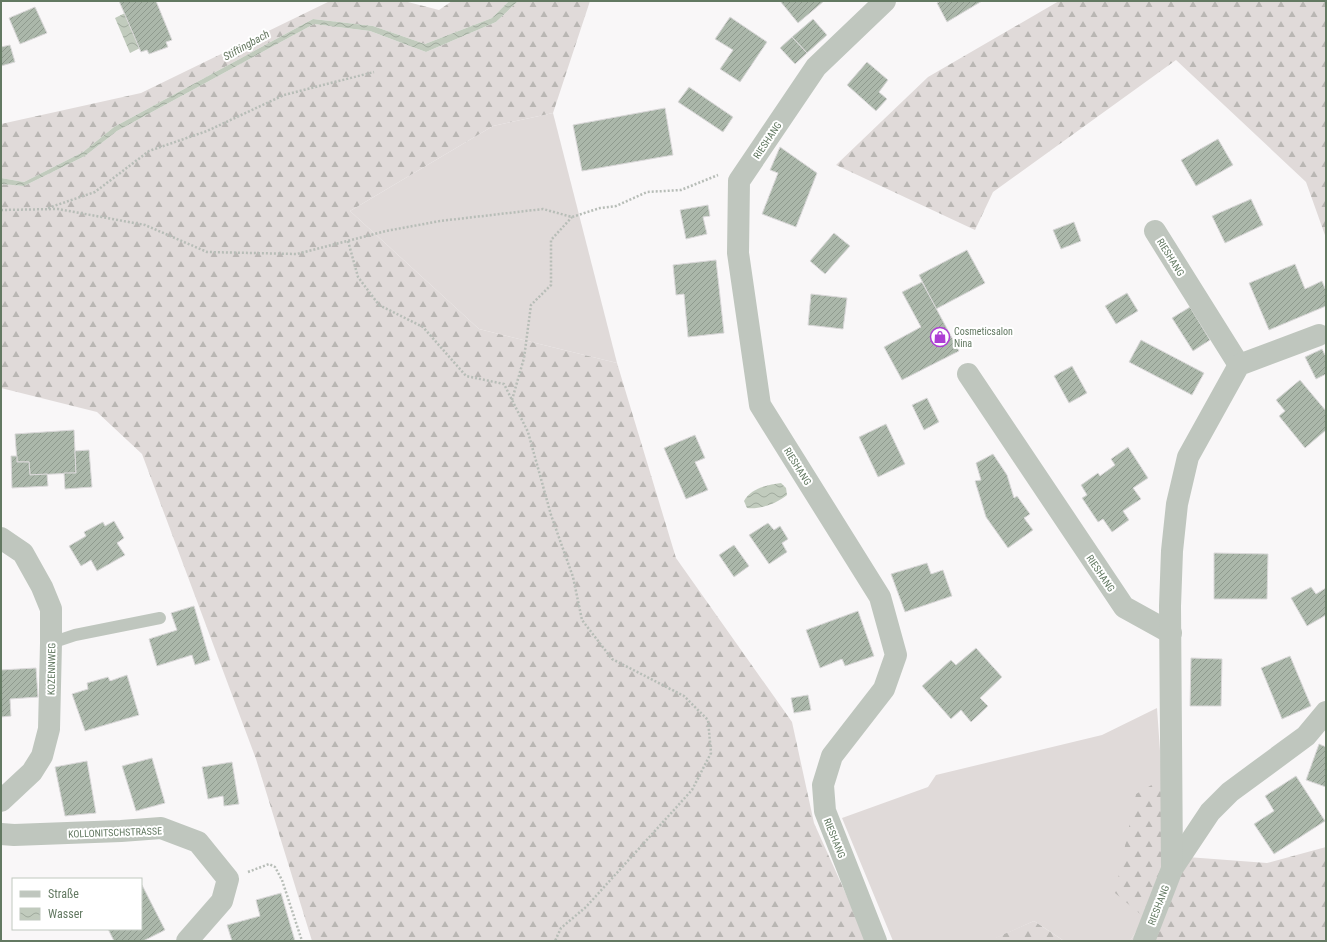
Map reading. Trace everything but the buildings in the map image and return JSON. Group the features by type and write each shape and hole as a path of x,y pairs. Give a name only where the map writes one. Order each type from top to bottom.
{"street":[{"name":"RIESHANG","path":"876,941 825,811 823,785 832,756 884,689 896,654 880,597 760,406 738,253 739,181 816,67 885,1"},
{"name":"RIESHANG","path":"1154,231 1239,365 1188,457 1177,504 1172,551 1172,869"},
{"path":"1239,365 1319,335"},
{"name":"RIESHANG","path":"968,374 1124,607 1171,633"},
{"name":"KOZENNWEG","path":"1,538 23,553 42,587 51,610 49,729 42,756 32,772 1,801"},
{"name":"RIESHANG","path":"1144,941 1172,869 1210,812 1230,792 1306,736 1326,712"},
{"name":"KOLLONITSCHSTRASSE","path":"1,834 14,835 105,832 161,828 198,842 228,879"},
{"path":"187,941 222,901 228,879"}],"lane":[{"path":"51,643 75,635 160,618"}],"path":[{"path":"46,208 96,192 149,151 207,131 284,95 374,72"},
{"path":"512,400 524,358 531,305 551,285 551,240 572,217 600,208 616,206 647,192 681,190 716,176 749,166"},
{"path":"1,210 46,208 58,209 145,225 207,252 297,254 386,231 440,221 543,209 572,217"},
{"path":"348,241 358,277 379,305 423,327 466,376 504,384 528,432 551,515 573,578 582,620 612,659 684,696 708,720 711,753 692,790 586,907 561,928 555,941"},
{"path":"228,879 270,864 276,867 282,880 302,941"}],"green space":[{"path":"330,1 404,1 439,10 452,1 509,1 492,18 425,44 373,26 313,19 114,127 83,152 24,182 1,178 1,124 141,93"},
{"path":"518,1 590,1 553,113 493,126 350,211 479,329 617,363 676,558 792,722 814,823 867,941 312,941 256,759 142,454 97,412 1,388 1,184 24,186 85,156 117,131 314,24 370,31 426,52 496,22"},
{"path":"1059,1 1326,1 1326,238 1306,182 1176,60 993,192 975,230 836,165 928,77"},
{"path":"553,113 617,363 479,329 350,211 493,126"},
{"path":"1157,708 1162,779 1145,918 1130,941 1064,941 1034,921 996,938 995,941 893,941 842,818 928,787 936,775 1102,735"},
{"path":"1162,779 1174,856 1267,863 1326,847 1326,941 1130,941 1145,918 1115,893 1136,794"},
{"path":"1034,921 1064,941 995,941 995,938"}],"water":[{"name":"Stiftingbach","path":"509,1 518,1 496,22 426,52 370,31 314,24 117,131 85,156 24,186 1,184 1,178 24,182 83,152 114,127 313,19 373,26 425,44 492,18"},
{"path":"125,13 140,48 130,53 115,18"},
{"path":"781,483 786,488 787,495 768,505 757,508 747,508 744,501 755,490 765,486"}],"place":[{"name":"Cosmeticsalon Nina","path":"940,337"}]}
